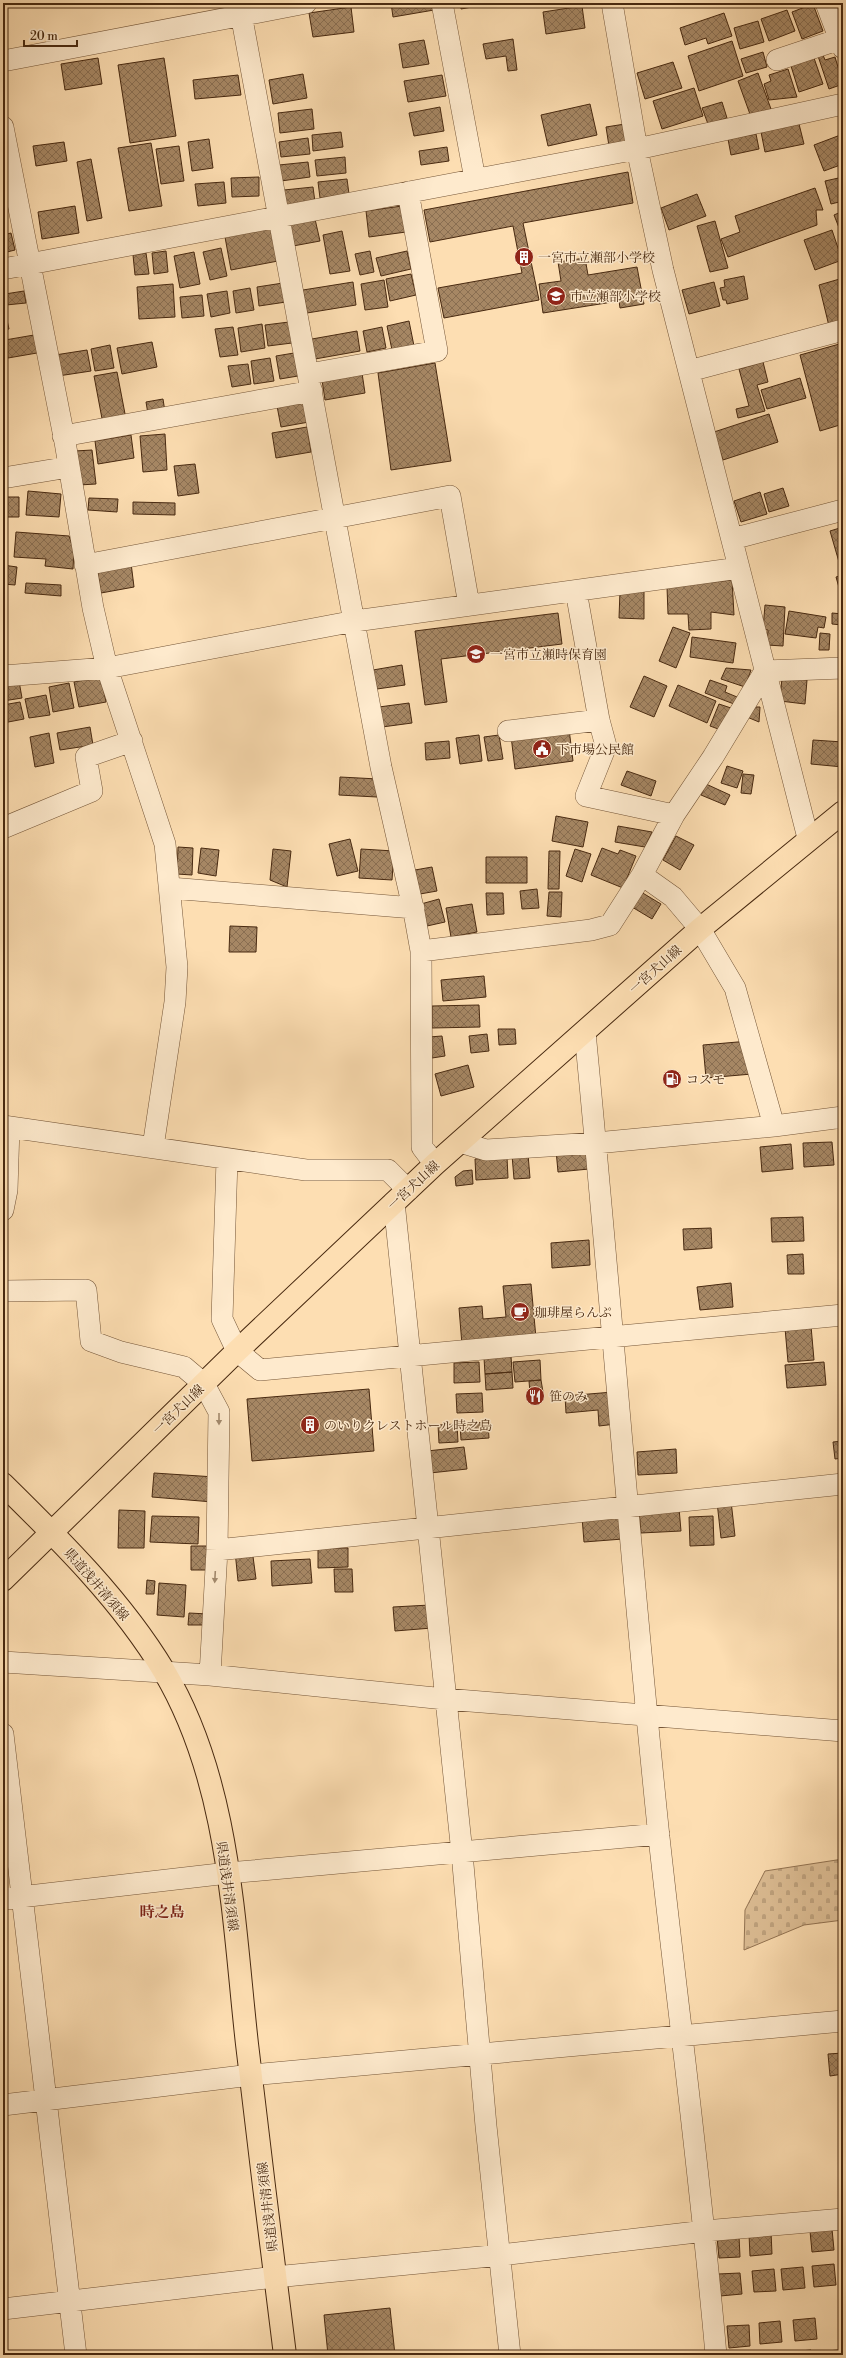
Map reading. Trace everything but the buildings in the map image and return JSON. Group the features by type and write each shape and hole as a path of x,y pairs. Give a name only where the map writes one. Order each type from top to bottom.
{"main road":[{"name":"一宮犬山線","path":"3,1580 237,1351 435,1164 700,929 808,838 843,812"},
{"name":"県道浅井清須線","path":"3,1484 51,1532 124,1614 164,1671 188,1721 210,1783 228,1873 285,2355"}],"street":[{"path":"3,60 240,9 306,3"},
{"path":"442,3 475,179"},
{"path":"612,3 637,149 663,270 808,838"},
{"path":"777,60 841,44 826,3"},
{"path":"240,9 311,383 381,767 414,908 421,951 422,1147 435,1164"},
{"path":"3,269 637,149 843,104"},
{"path":"3,127 31,264 69,467 93,608 107,668 165,844 177,967 175,1002 153,1147"},
{"path":"63,436 311,383 437,351 408,192"},
{"path":"689,371 843,330"},
{"path":"3,478 69,467"},
{"path":"86,565 450,496 469,605"},
{"path":"732,539 843,510"},
{"path":"3,676 107,668 355,621 739,568"},
{"path":"576,591 599,720 606,746 586,796 674,815"},
{"path":"765,671 843,668"},
{"path":"421,951 591,930 610,925 642,876 674,815 713,758 765,671"},
{"path":"508,731 599,720"},
{"path":"3,828 92,791 86,757 132,741"},
{"path":"642,876 673,897 700,929 735,988 774,1126"},
{"path":"170,888 414,908"},
{"path":"585,1032 627,1505 659,1834 705,2231 716,2355"},
{"path":"460,1142 486,1150 596,1143 843,1119"},
{"path":"3,1210 7,1190 6,1127 306,1170 388,1170 401,1196 411,1356 462,1853 480,2054 510,2355"},
{"path":"227,1159 222,1320 237,1351 260,1370 612,1338 843,1315"},
{"path":"3,1290 86,1290 91,1341 121,1352 184,1367 204,1384 219,1412 217,1550 210,1675"},
{"path":"217,1550 627,1505 843,1484"},
{"path":"3,1662 164,1671 445,1699 648,1717 843,1731"},
{"path":"3,1734 24,1897 76,2355"},
{"path":"3,1900 228,1873 659,1834"},
{"path":"3,2105 251,2075 681,2034 843,2021"},
{"path":"3,2309 275,2277 501,2255 705,2231 843,2219"}],"green space":[{"path":"843,1859 843,1920 804,1925 744,1950 745,1910 765,1871"}],"place":[{"name":"一宮市立瀬部小学校","path":"524,257"},
{"name":"市立瀬部小学校","path":"556,296"},
{"name":"一宮市立瀬時保育園","path":"476,654"},
{"name":"下市場公民館","path":"542,749"},
{"name":"コスモ","path":"672,1079"},
{"name":"珈琲屋らんぷ","path":"520,1312"},
{"name":"笹のみ","path":"535,1396"},
{"name":"のいりクレストホール時之島","path":"310,1425"}],"district":[{"name":"時之島","path":"162,1912"}]}
